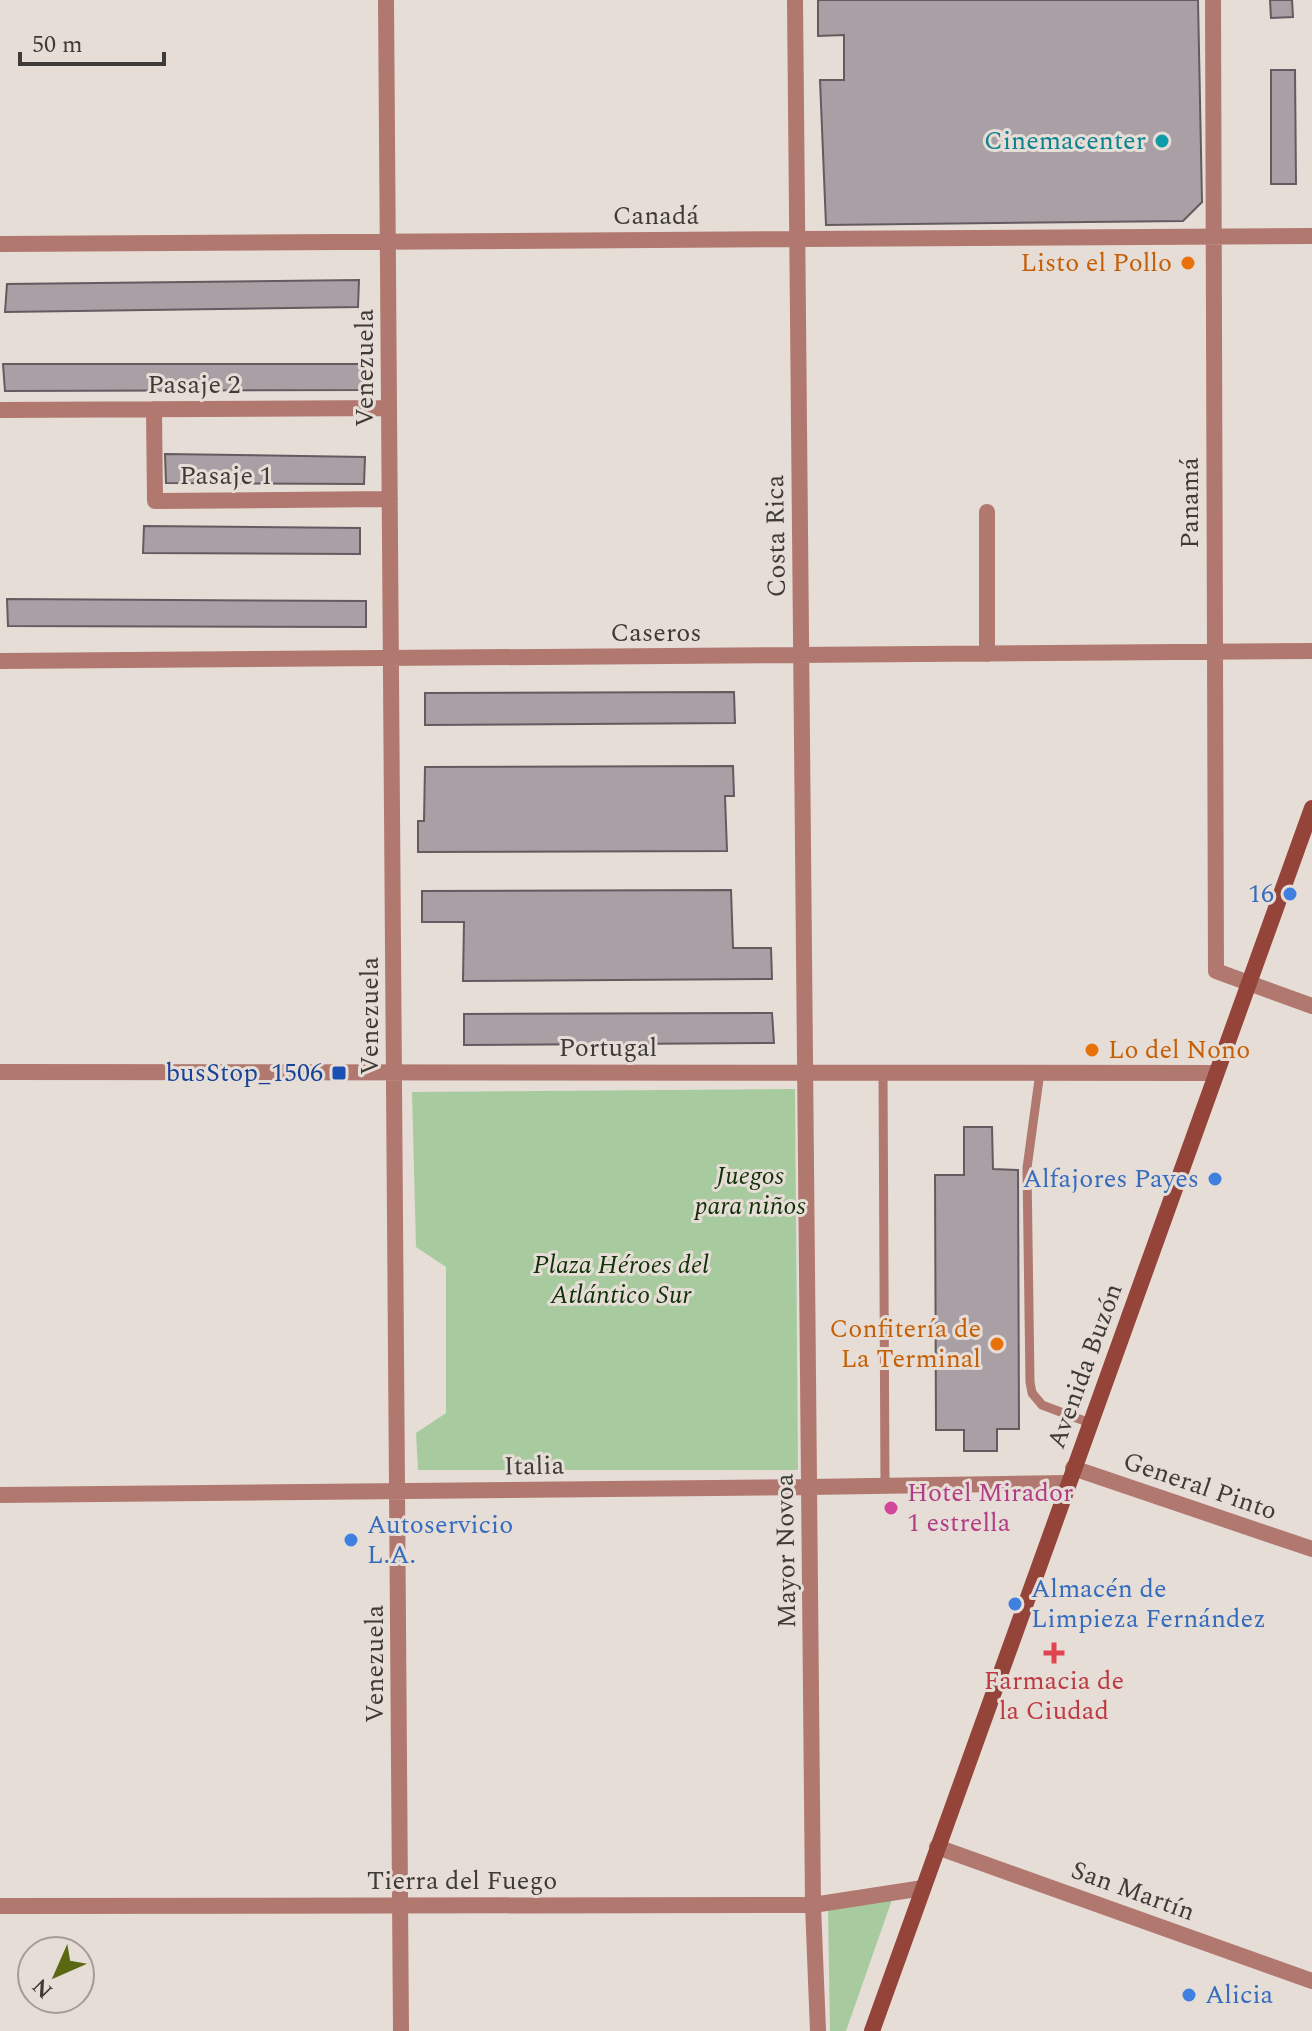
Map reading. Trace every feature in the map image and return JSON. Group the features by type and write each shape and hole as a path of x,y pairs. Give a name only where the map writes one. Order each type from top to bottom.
{"main road":[{"name":"Avenida Buzón","path":"872,2031 1312,808"}],"street":[{"name":"Venezuela","path":"386,0 401,2031"},
{"name":"Costa Rica","path":"795,0 805,1071"},
{"name":"Panamá","path":"1213,0 1216,971 1248,983"},
{"name":"Canadá","path":"0,244 1312,236"},
{"name":"Pasaje 2","path":"0,410 389,408"},
{"name":"Pasaje 1","path":"154,409 155,501 390,499"},
{"path":"987,512 987,654"},
{"name":"Caseros","path":"0,661 1312,651"},
{"path":"1248,983 1312,1006"},
{"name":"Mayor Novoa","path":"805,1071 813,1905 818,2031"},
{"name":"Portugal","path":"0,1072 1216,1073"},
{"name":"Italia","path":"0,1495 885,1486 1071,1476"},
{"name":"General Pinto","path":"1071,1476 1312,1549"},
{"name":"San Martín","path":"937,1847 1312,1981"},
{"name":"Tierra del Fuego","path":"0,1906 813,1905 923,1888"}],"lane":[{"path":"883,1071 885,1486"},
{"path":"1040,1072 1027,1168 1030,1382 1032,1393 1042,1405 1090,1423"}],"green space":[{"name":"Plaza Héroes del Atlántico Sur","path":"795,1089 798,1470 418,1470 416,1433 446,1413 446,1267 416,1247 412,1092"},
{"path":"894,1894 846,2031 830,2031 828,1908"}],"building":[{"path":"818,0 1198,0 1202,202 1183,221 826,225 820,80 844,80 844,35 818,36"},
{"path":"1270,0 1292,0 1293,17 1271,18"},
{"path":"1271,70 1295,70 1296,184 1271,184"},
{"path":"359,280 358,307 5,312 7,284"},
{"path":"3,364 362,364 362,390 5,391"},
{"path":"165,454 365,457 364,484 166,483"},
{"path":"144,526 360,528 360,554 143,553"},
{"path":"7,599 366,601 366,627 8,626"},
{"path":"734,692 735,723 425,725 425,693"},
{"path":"733,766 734,796 725,796 727,851 418,852 418,821 424,821 425,767"},
{"path":"731,890 733,948 771,948 772,979 463,981 464,922 422,922 422,891"},
{"path":"772,1013 774,1043 464,1045 464,1014"},
{"path":"964,1127 992,1127 993,1169 1018,1170 1019,1429 997,1429 997,1451 964,1451 964,1430 936,1430 935,1175 964,1175"}],"place":[{"name":"Cinemacenter","path":"1162,141"},
{"name":"Listo el Pollo","path":"1188,263"},
{"name":"16","path":"1290,894"},
{"name":"Lo del Nono","path":"1092,1050"},
{"name":"busStop_1506","path":"339,1073"},
{"name":"Alfajores Payes","path":"1215,1179"},
{"name":"Confitería de La Terminal","path":"997,1344"},
{"name":"Hotel Mirador 1 estrella","path":"891,1508"},
{"name":"Autoservicio L.A.","path":"351,1540"},
{"name":"Almacén de Limpieza Fernández","path":"1015,1604"},
{"name":"Farmacia de la Ciudad","path":"1054,1653"},
{"name":"Alicia","path":"1189,1995"}],"park label":[{"name":"Juegos para niños","path":"750,1191"}]}
